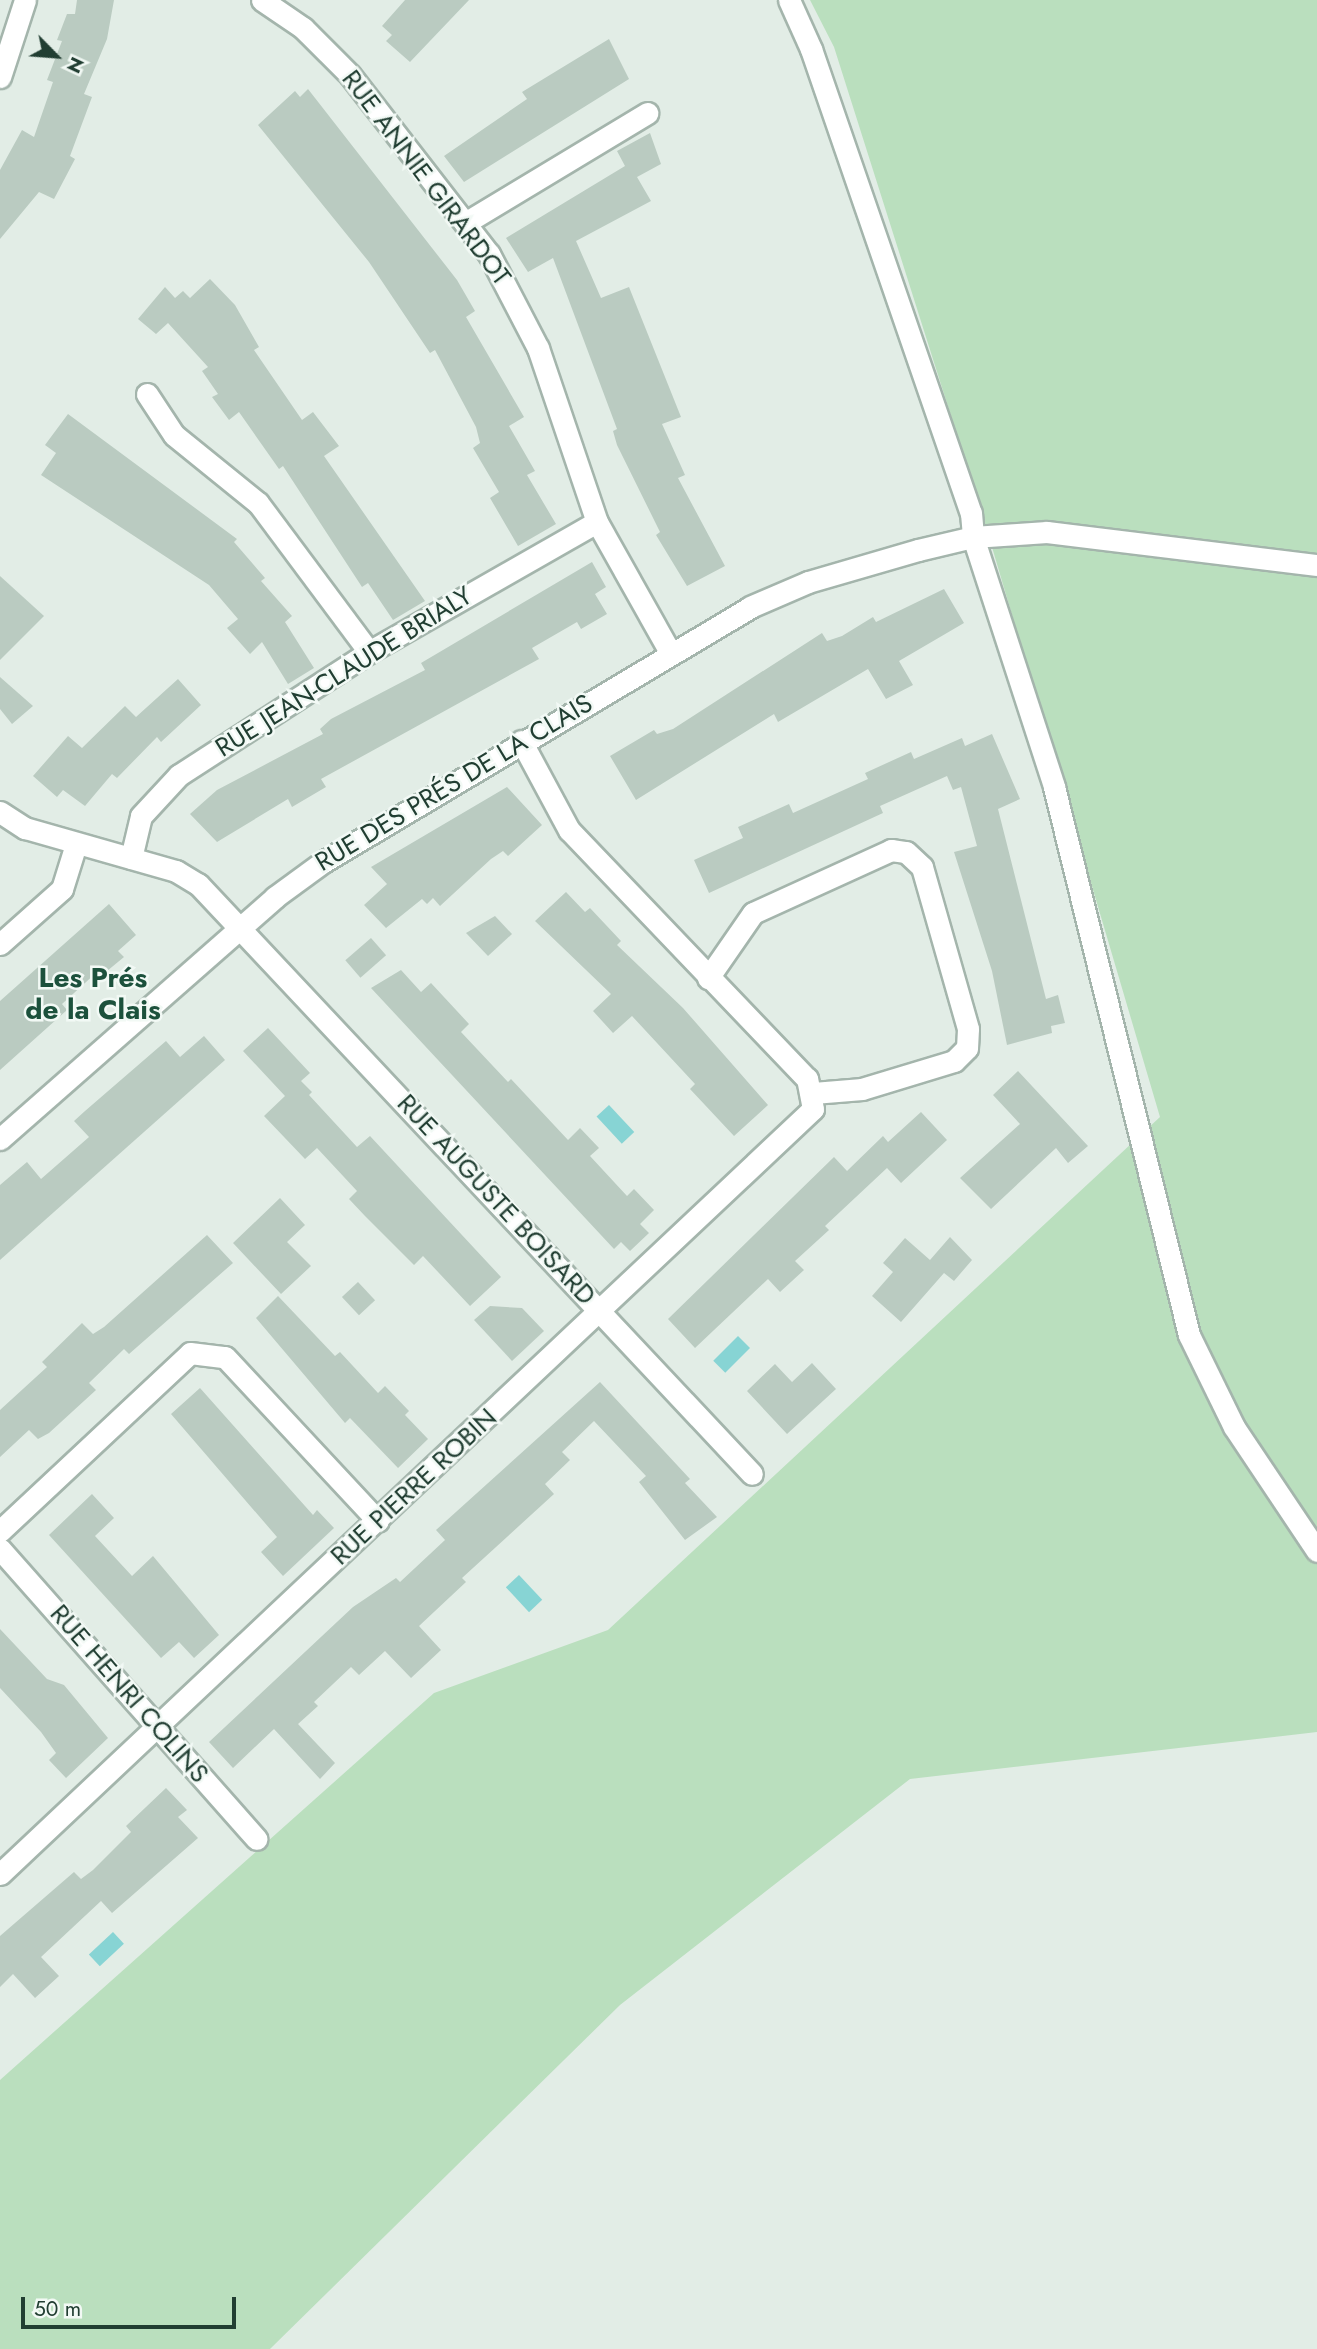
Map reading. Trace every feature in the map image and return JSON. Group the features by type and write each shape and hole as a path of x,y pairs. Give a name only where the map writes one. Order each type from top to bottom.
{"street":[{"path":"0,77 25,0"},
{"name":"RUE ANNIE GIRARDOT","path":"262,0 325,48 465,223 526,318 597,522 670,652"},
{"path":"789,0 971,513 973,537 1075,858 1163,1245 1189,1335 1234,1427 1317,1551"},
{"path":"465,223 647,113"},
{"path":"147,394 174,435 258,503 369,652"},
{"name":"RUE JEAN-CLAUDE BRIALY","path":"131,858 141,816 179,775 369,652 597,522"},
{"name":"RUE DES PRÉS DE LA CLAIS","path":"0,1139 240,927 323,862 670,652 808,582 973,537 1047,532 1317,565"},
{"path":"521,741 569,830 708,978 807,1079 813,1093 862,1089 954,1061 967,1048 968,1029 922,867 906,852 891,850 754,913 708,978"},
{"name":"RUE AUGUSTE BOISARD","path":"0,812 24,828 131,858 198,884 752,1474"},
{"path":"0,944 62,889 76,844"},
{"name":"RUE PIERRE ROBIN","path":"0,1874 801,1126 813,1109 813,1093"},
{"path":"0,1531 190,1353 225,1357 378,1521"},
{"name":"RUE HENRI COLINS","path":"0,1549 160,1725 257,1839"}],"green space":[{"path":"810,0 1317,0 1317,1732 910,1779 620,2005 270,2349 0,2349 0,2080 434,1693 608,1630 1160,1117 984,520 834,47"}],"water":[{"path":"609,1105 634,1132 622,1144 597,1117"},
{"path":"738,1336 750,1348 725,1373 713,1361"},
{"path":"519,1575 542,1600 529,1612 506,1587"},
{"path":"113,1932 124,1944 100,1966 89,1955"}],"building":[{"path":"77,0 114,0 107,39 84,94 92,97 70,156 75,159 54,199 39,192 0,239 0,170 22,130 34,137 53,82 47,80 62,41 57,40 67,14 75,14"},
{"path":"405,0 469,0 410,62 386,41 392,35 382,26"},
{"path":"609,39 629,79 464,182 444,156 527,99 522,92"},
{"path":"308,89 457,280 475,311 466,317 524,417 509,426 535,471 527,475 556,524 518,546 490,498 499,492 473,448 480,443 476,427 435,350 430,353 369,262 258,125 295,91 300,97"},
{"path":"650,133 661,164 637,177 651,201 576,241 601,298 629,287 681,417 662,424 685,475 678,478 725,566 687,586 656,535 660,532 617,445 613,431 617,429 553,258 528,272 506,238 625,166 617,151"},
{"path":"210,279 235,305 259,347 254,350 302,420 313,412 339,446 324,456 425,601 393,620 368,583 362,587 283,466 279,469 239,412 229,420 212,397 218,394 202,371 208,367 168,323 156,334 138,319 165,287 175,298 183,291 190,298"},
{"path":"68,414 237,539 234,542 265,578 261,581 292,616 285,622 314,668 288,684 262,642 250,654 227,628 238,619 209,585 41,475 56,453 45,445"},
{"path":"592,562 606,587 595,594 607,614 581,629 577,622 532,648 539,659 321,779 326,787 292,807 288,799 217,842 190,814 217,790 323,734 320,729 331,719 425,670 421,663"},
{"path":"0,576 44,616 0,660"},
{"path":"944,589 964,623 899,661 913,685 886,699 868,669 778,722 774,714 636,800 610,756 654,730 657,734 673,729 822,633 827,641 842,636 873,617 876,622"},
{"path":"0,677 33,706 12,724 0,709"},
{"path":"178,679 201,705 161,742 157,737 117,778 112,774 85,806 63,790 57,797 33,776 68,736 82,748 125,706 136,717"},
{"path":"992,734 1020,799 998,809 1046,999 1058,995 1065,1023 1051,1026 1052,1033 1007,1045 992,971 954,852 977,846 961,787 953,790 947,776 880,806 883,813 709,893 694,860 743,838 738,827 789,804 793,813 868,779 865,773 911,752 914,759 962,738 965,746"},
{"path":"507,787 542,825 508,856 503,851 491,859 440,906 433,898 427,904 422,899 386,928 364,905 387,884 371,867"},
{"path":"566,892 585,912 590,908 621,941 617,945 683,1008 768,1105 734,1136 690,1089 695,1084 632,1016 613,1033 593,1011 611,994 535,921"},
{"path":"109,904 136,935 118,951 124,957 101,976 97,972 62,1004 67,1010 0,1070 0,1001"},
{"path":"495,916 512,934 488,956 466,933"},
{"path":"371,938 386,955 360,978 345,960"},
{"path":"401,970 421,992 431,983 469,1024 461,1032 508,1082 511,1079 568,1140 580,1128 599,1148 590,1156 627,1196 634,1189 654,1210 640,1224 649,1233 630,1251 621,1242 614,1249 371,988"},
{"path":"268,1028 310,1073 301,1081 312,1092 309,1095 357,1147 370,1136 501,1277 470,1306 423,1256 414,1265 365,1216 349,1199 357,1191 317,1148 305,1159 264,1116 285,1096 243,1051"},
{"path":"204,1036 225,1060 0,1260 0,1185 27,1162 41,1179 89,1137 74,1121 85,1111 166,1041 180,1057"},
{"path":"1018,1071 1088,1146 1068,1163 1056,1148 991,1209 960,1178 1020,1124 993,1095"},
{"path":"921,1112 947,1140 901,1183 887,1168 825,1226 829,1230 795,1261 804,1270 780,1292 768,1279 695,1348 668,1319 834,1157 847,1171 883,1136 888,1142"},
{"path":"280,1198 305,1225 287,1242 311,1266 281,1294 233,1243"},
{"path":"207,1235 233,1263 129,1354 124,1349 89,1383 96,1390 49,1433 38,1439 29,1430 0,1457 0,1410 47,1367 42,1362 82,1323 93,1334 104,1327"},
{"path":"950,1237 972,1260 954,1281 944,1273 901,1322 872,1296 893,1272 883,1263 905,1238 930,1260"},
{"path":"358,1282 375,1300 359,1315 342,1297"},
{"path":"278,1296 335,1356 340,1352 378,1393 385,1386 409,1411 405,1415 428,1439 398,1468 350,1418 345,1423 256,1318"},
{"path":"490,1306 522,1308 544,1331 512,1361 474,1320"},
{"path":"812,1363 836,1389 787,1434 747,1391 775,1364 792,1382"},
{"path":"600,1382 690,1479 685,1483 717,1517 685,1540 639,1482 646,1476 594,1421 562,1452 570,1460 545,1484 554,1494 462,1578 466,1582 419,1626 441,1650 411,1678 385,1651 359,1675 351,1667 314,1702 318,1706 298,1724 335,1763 320,1779 274,1729 233,1768 209,1742 353,1607 396,1578 400,1582 445,1540 436,1530"},
{"path":"200,1388 313,1515 317,1510 334,1528 283,1576 261,1552 277,1537 171,1414"},
{"path":"92,1494 114,1518 95,1536 132,1576 153,1556 219,1635 194,1658 179,1642 161,1658 49,1535"},
{"path":"0,1629 47,1679 64,1685 108,1738 66,1778 49,1760 56,1753 41,1732 0,1688"},
{"path":"166,1788 187,1810 178,1817 198,1838 112,1913 101,1901 41,1957 59,1976 35,1998 13,1974 0,1987 0,1936 74,1872 81,1879 93,1870 131,1832 126,1826"}],"district":[{"name":"Les Prés de la Clais","path":"93,994"}]}
